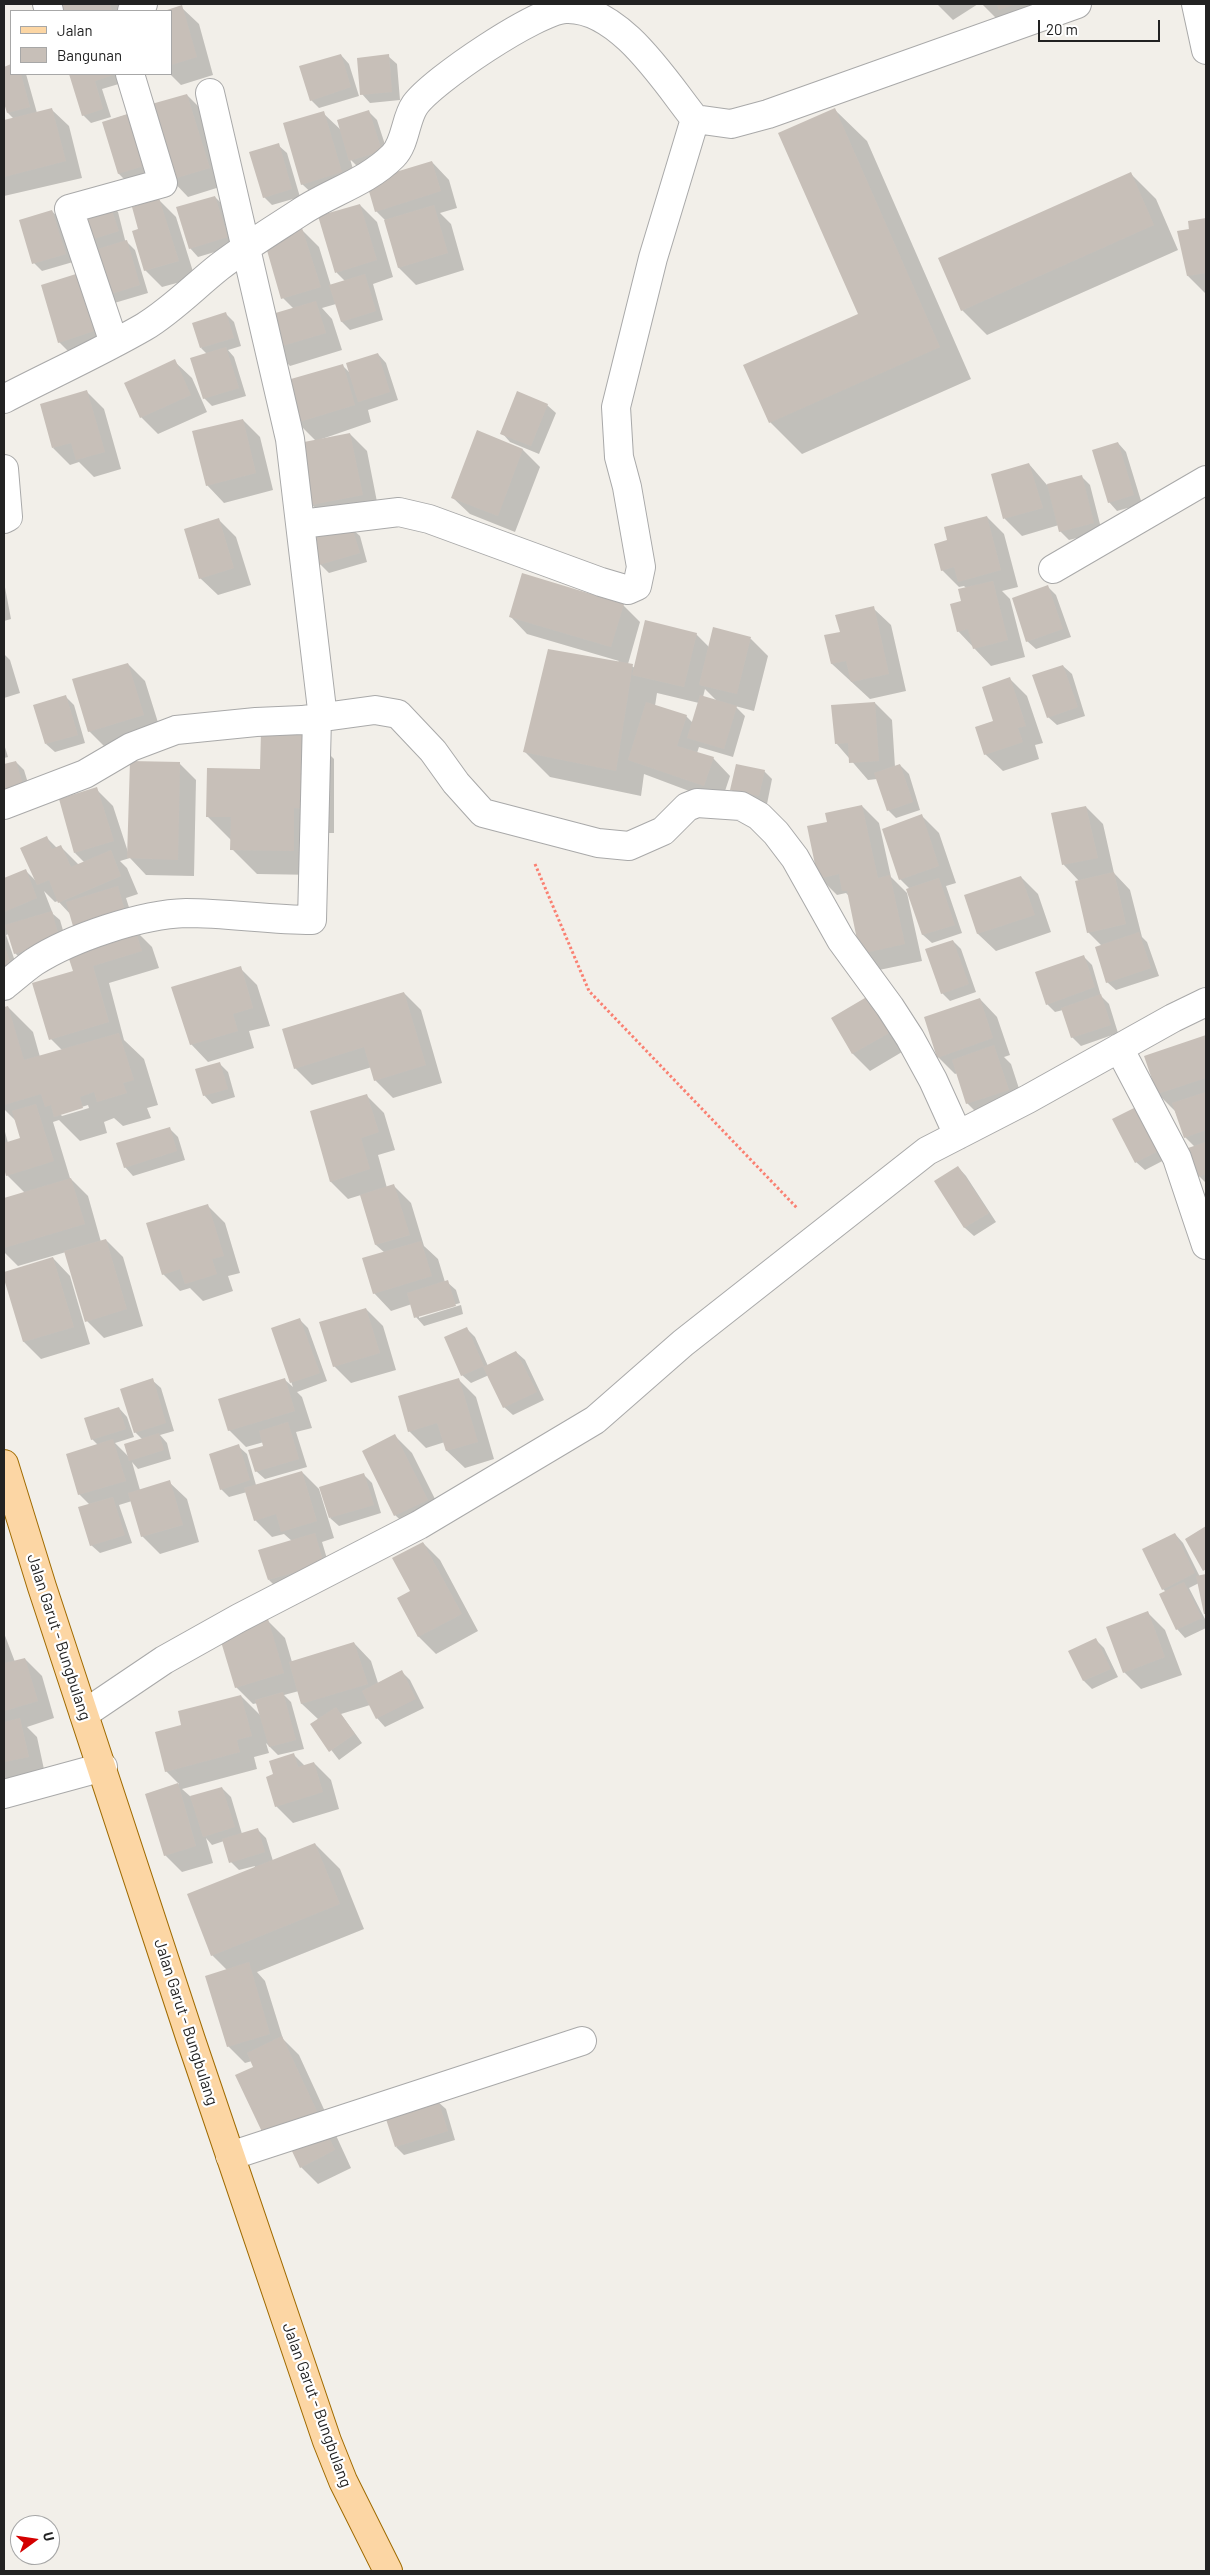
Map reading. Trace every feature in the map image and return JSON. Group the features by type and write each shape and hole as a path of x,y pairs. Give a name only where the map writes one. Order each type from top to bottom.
{"main road":[{"name":"Jalan Garut - Bungbulang","path":"4,1464 84,1714 230,2156 327,2441 343,2481 388,2571"}],"street":[{"path":"4,399 146,326 245,249 310,206 341,192 376,171 395,154 415,105 441,81 479,52 543,17 564,9 595,16 630,38 671,85 695,119 731,124 768,114 1077,4"},
{"path":"1196,4 1206,50"},
{"path":"114,342 69,209 163,183 130,75"},
{"path":"4,986 34,962 57,950 88,937 146,918 169,914 205,914 255,916 277,920 312,920 320,718 290,438 210,92"},
{"path":"300,524 399,512 429,519 601,582 628,590 637,586 641,567 627,487 619,457 616,407 653,258 695,119"},
{"path":"4,469 8,517 4,519"},
{"path":"1053,569 1206,480"},
{"path":"4,805 85,774 138,744 176,730 320,718 375,710 398,714 433,751 456,783 483,813 598,844 629,846 663,832 687,807 697,803 741,806 759,816 776,833 795,858 841,940 910,1038 933,1080 958,1135"},
{"path":"84,1714 164,1660 239,1618 418,1525 596,1420 683,1343 927,1151 1206,1002"},
{"path":"1119,1048 1177,1158 1206,1245"},
{"path":"4,1794 103,1767"},
{"path":"230,2156 582,2041"}],"path":[{"path":"518,822 589,991 822,1234"}],"building":[{"path":"61,4 110,4 112,10 63,10"},
{"path":"997,4 1016,4 999,10"},
{"path":"182,5 197,57 172,65 172,10 167,10"},
{"path":"341,54 351,87 310,101 299,66"},
{"path":"389,54 392,92 360,95 357,58"},
{"path":"10,64 10,75 21,75 30,107 7,113 4,103 4,67"},
{"path":"69,75 113,75 95,81 103,109 82,116"},
{"path":"187,94 210,168 170,180 148,105"},
{"path":"52,108 66,161 4,177 4,120"},
{"path":"835,108 940,347 769,423 743,365 858,314 778,133"},
{"path":"369,110 382,151 349,161 337,120"},
{"path":"137,111 153,163 118,174 102,122"},
{"path":"324,111 342,172 301,185 283,123"},
{"path":"279,143 292,189 263,198 249,152"},
{"path":"432,161 441,191 375,212 366,181"},
{"path":"1131,172 1154,225 961,311 938,258"},
{"path":"215,196 228,237 189,249 176,207"},
{"path":"159,198 179,261 144,271 132,231 138,229 132,207"},
{"path":"109,202 119,231 84,242 75,212"},
{"path":"360,204 377,260 335,273 318,216"},
{"path":"434,205 448,253 398,268 384,220"},
{"path":"52,210 66,254 32,264 19,220"},
{"path":"1206,218 1206,273 1187,276 1177,231 1189,229 1188,221"},
{"path":"302,228 321,287 281,299 264,240"},
{"path":"127,240 140,285 102,297 88,252"},
{"path":"76,274 94,331 58,343 41,285"},
{"path":"365,274 376,311 341,322 329,285"},
{"path":"316,301 326,333 272,349 262,317"},
{"path":"226,312 234,338 200,348 192,323"},
{"path":"226,347 239,388 203,399 190,358"},
{"path":"378,353 390,392 358,402 346,363"},
{"path":"175,359 191,395 140,418 124,383"},
{"path":"343,364 355,405 296,423 284,381"},
{"path":"87,390 105,452 76,460 71,443 52,448 40,404"},
{"path":"517,391 548,404 531,446 500,434"},
{"path":"243,419 256,473 206,486 192,431"},
{"path":"477,430 523,449 498,516 451,498"},
{"path":"350,433 363,495 311,505 299,443"},
{"path":"1118,442 1134,495 1108,503 1092,450"},
{"path":"1029,463 1043,508 1003,519 991,474"},
{"path":"1082,475 1094,523 1059,532 1047,484"},
{"path":"987,516 1001,570 958,582 954,567 941,571 934,544 947,540 944,527"},
{"path":"219,518 234,568 199,579 184,529"},
{"path":"352,527 360,553 319,565 311,538"},
{"path":"522,573 624,604 611,647 509,617"},
{"path":"993,581 1008,640 973,649 968,629 957,632 950,604 961,601 958,589"},
{"path":"1048,585 1063,629 1026,642 1012,598"},
{"path":"874,606 889,674 851,682 846,661 831,664 824,635 840,632 835,615"},
{"path":"645,620 697,633 684,687 632,675"},
{"path":"713,627 751,637 737,694 699,685"},
{"path":"548,649 633,664 616,771 523,752"},
{"path":"128,663 144,715 88,732 72,679"},
{"path":"1063,665 1078,707 1047,718 1032,675"},
{"path":"1010,677 1026,726 1018,728 1023,742 984,755 975,727 993,721 982,687"},
{"path":"66,695 78,735 45,744 33,705"},
{"path":"700,695 737,706 724,749 687,738"},
{"path":"646,702 687,715 677,746 714,757 704,786 628,760"},
{"path":"875,702 879,761 849,763 848,743 835,744 831,705"},
{"path":"261,732 310,733 309,809 294,808 294,851 230,850 231,817 206,817 207,768 260,769"},
{"path":"16,761 24,788 4,794 4,764"},
{"path":"130,761 180,762 178,860 127,858"},
{"path":"736,764 765,770 759,796 730,790"},
{"path":"900,764 913,802 887,811 874,773"},
{"path":"97,787 114,841 74,853 59,799"},
{"path":"862,805 878,878 890,875 905,944 860,954 847,891 842,891 839,874 818,879 807,826 827,822 825,813"},
{"path":"1086,806 1098,858 1062,865 1051,813"},
{"path":"922,814 939,866 899,880 882,829"},
{"path":"47,836 52,849 61,845 71,867 111,850 121,876 58,903 49,880 37,885 20,848"},
{"path":"26,869 37,898 4,912 4,878"},
{"path":"1114,872 1126,924 1087,933 1075,881"},
{"path":"1021,876 1035,915 977,934 964,895"},
{"path":"939,878 955,925 922,935 906,889"},
{"path":"118,886 127,918 75,933 66,902"},
{"path":"52,911 60,940 14,954 5,925"},
{"path":"135,929 142,951 93,966 109,1022 49,1040 32,983 73,971 66,950"},
{"path":"1139,932 1151,968 1106,983 1095,947"},
{"path":"953,940 969,984 941,994 925,949"},
{"path":"4,944 11,965 4,967"},
{"path":"1084,955 1095,987 1046,1005 1035,972"},
{"path":"241,966 253,1008 233,1014 238,1031 190,1045 171,987"},
{"path":"404,992 426,1065 374,1081 364,1047 294,1069 282,1029"},
{"path":"1101,994 1111,1025 1071,1038 1061,1008"},
{"path":"870,995 891,1032 852,1054 831,1018"},
{"path":"980,998 993,1038 937,1058 924,1017"},
{"path":"8,1006 24,1060 119,1033 134,1080 123,1083 127,1093 97,1102 94,1092 80,1097 83,1108 54,1117 51,1105 45,1107 41,1094 4,1105 4,1007"},
{"path":"1206,1035 1206,1078 1157,1094 1144,1056"},
{"path":"994,1045 1009,1090 966,1104 952,1060"},
{"path":"220,1062 228,1089 203,1096 195,1069"},
{"path":"1206,1092 1206,1130 1184,1138 1172,1103"},
{"path":"367,1094 379,1132 361,1138 370,1169 330,1182 310,1111"},
{"path":"36,1104 54,1161 6,1176 4,1168 4,1143 20,1138 12,1111"},
{"path":"1142,1104 1164,1148 1135,1163 1112,1119"},
{"path":"170,1127 177,1151 124,1168 116,1143"},
{"path":"1206,1142 1206,1174 1198,1177 1188,1148"},
{"path":"958,1166 989,1213 964,1228 934,1181"},
{"path":"71,1178 85,1224 4,1248 4,1198"},
{"path":"394,1184 410,1235 375,1245 360,1195"},
{"path":"208,1204 224,1256 212,1259 217,1274 185,1284 180,1269 162,1275 146,1223"},
{"path":"106,1239 127,1309 85,1322 64,1251"},
{"path":"421,1241 432,1276 373,1294 362,1258"},
{"path":"53,1257 74,1327 23,1342 4,1279 4,1272"},
{"path":"448,1280 456,1306 414,1318 407,1293"},
{"path":"366,1308 380,1353 333,1367 319,1322"},
{"path":"300,1318 320,1373 290,1383 271,1328"},
{"path":"467,1327 484,1366 461,1376 444,1337"},
{"path":"516,1351 537,1392 503,1408 483,1367"},
{"path":"153,1378 166,1423 134,1433 120,1389"},
{"path":"285,1378 295,1411 228,1431 218,1399"},
{"path":"459,1378 478,1442 446,1451 437,1423 408,1432 398,1396"},
{"path":"119,1407 126,1429 91,1440 84,1418"},
{"path":"288,1422 299,1459 255,1472 248,1450 263,1446 259,1431"},
{"path":"159,1433 164,1450 129,1461 124,1444"},
{"path":"395,1434 428,1500 394,1516 362,1451"},
{"path":"113,1439 126,1481 78,1495 66,1454"},
{"path":"239,1444 250,1480 220,1490 209,1454"},
{"path":"302,1471 317,1521 281,1532 276,1514 254,1521 244,1488"},
{"path":"364,1473 374,1505 329,1518 319,1487"},
{"path":"170,1480 183,1525 141,1537 128,1493"},
{"path":"113,1497 125,1535 90,1546 78,1507"},
{"path":"1206,1526 1206,1569 1203,1571 1185,1539"},
{"path":"315,1533 324,1564 268,1580 258,1550"},
{"path":"1175,1533 1195,1573 1162,1590 1142,1549"},
{"path":"423,1542 462,1614 418,1637 397,1598 410,1591 392,1558"},
{"path":"1206,1574 1206,1614 1204,1614 1196,1576"},
{"path":"1184,1582 1202,1618 1176,1630 1159,1594"},
{"path":"1148,1611 1165,1657 1123,1673 1106,1627"},
{"path":"268,1619 284,1673 235,1688 219,1635"},
{"path":"1096,1638 1111,1669 1083,1681 1068,1651"},
{"path":"354,1642 368,1684 301,1704 289,1662"},
{"path":"25,1658 38,1701 4,1711 4,1660 5,1663"},
{"path":"402,1670 416,1699 376,1719 362,1691"},
{"path":"283,1692 296,1740 269,1747 255,1700"},
{"path":"241,1695 252,1736 237,1740 240,1752 165,1772 155,1732 181,1725 178,1711"},
{"path":"336,1707 355,1734 329,1752 310,1724"},
{"path":"20,1718 29,1757 4,1762 4,1722"},
{"path":"294,1753 298,1767 314,1762 323,1792 275,1807 266,1777 273,1774 269,1761"},
{"path":"178,1783 196,1846 164,1856 145,1794"},
{"path":"222,1787 235,1827 203,1837 190,1796"},
{"path":"258,1828 265,1852 229,1863 222,1839"},
{"path":"315,1843 340,1904 211,1956 187,1894"},
{"path":"249,1962 270,2034 227,2047 205,1976"},
{"path":"282,2036 335,2150 300,2168 281,2128 264,2136 235,2075 253,2067 247,2053"},
{"path":"438,2100 448,2131 395,2147 385,2116"}]}
